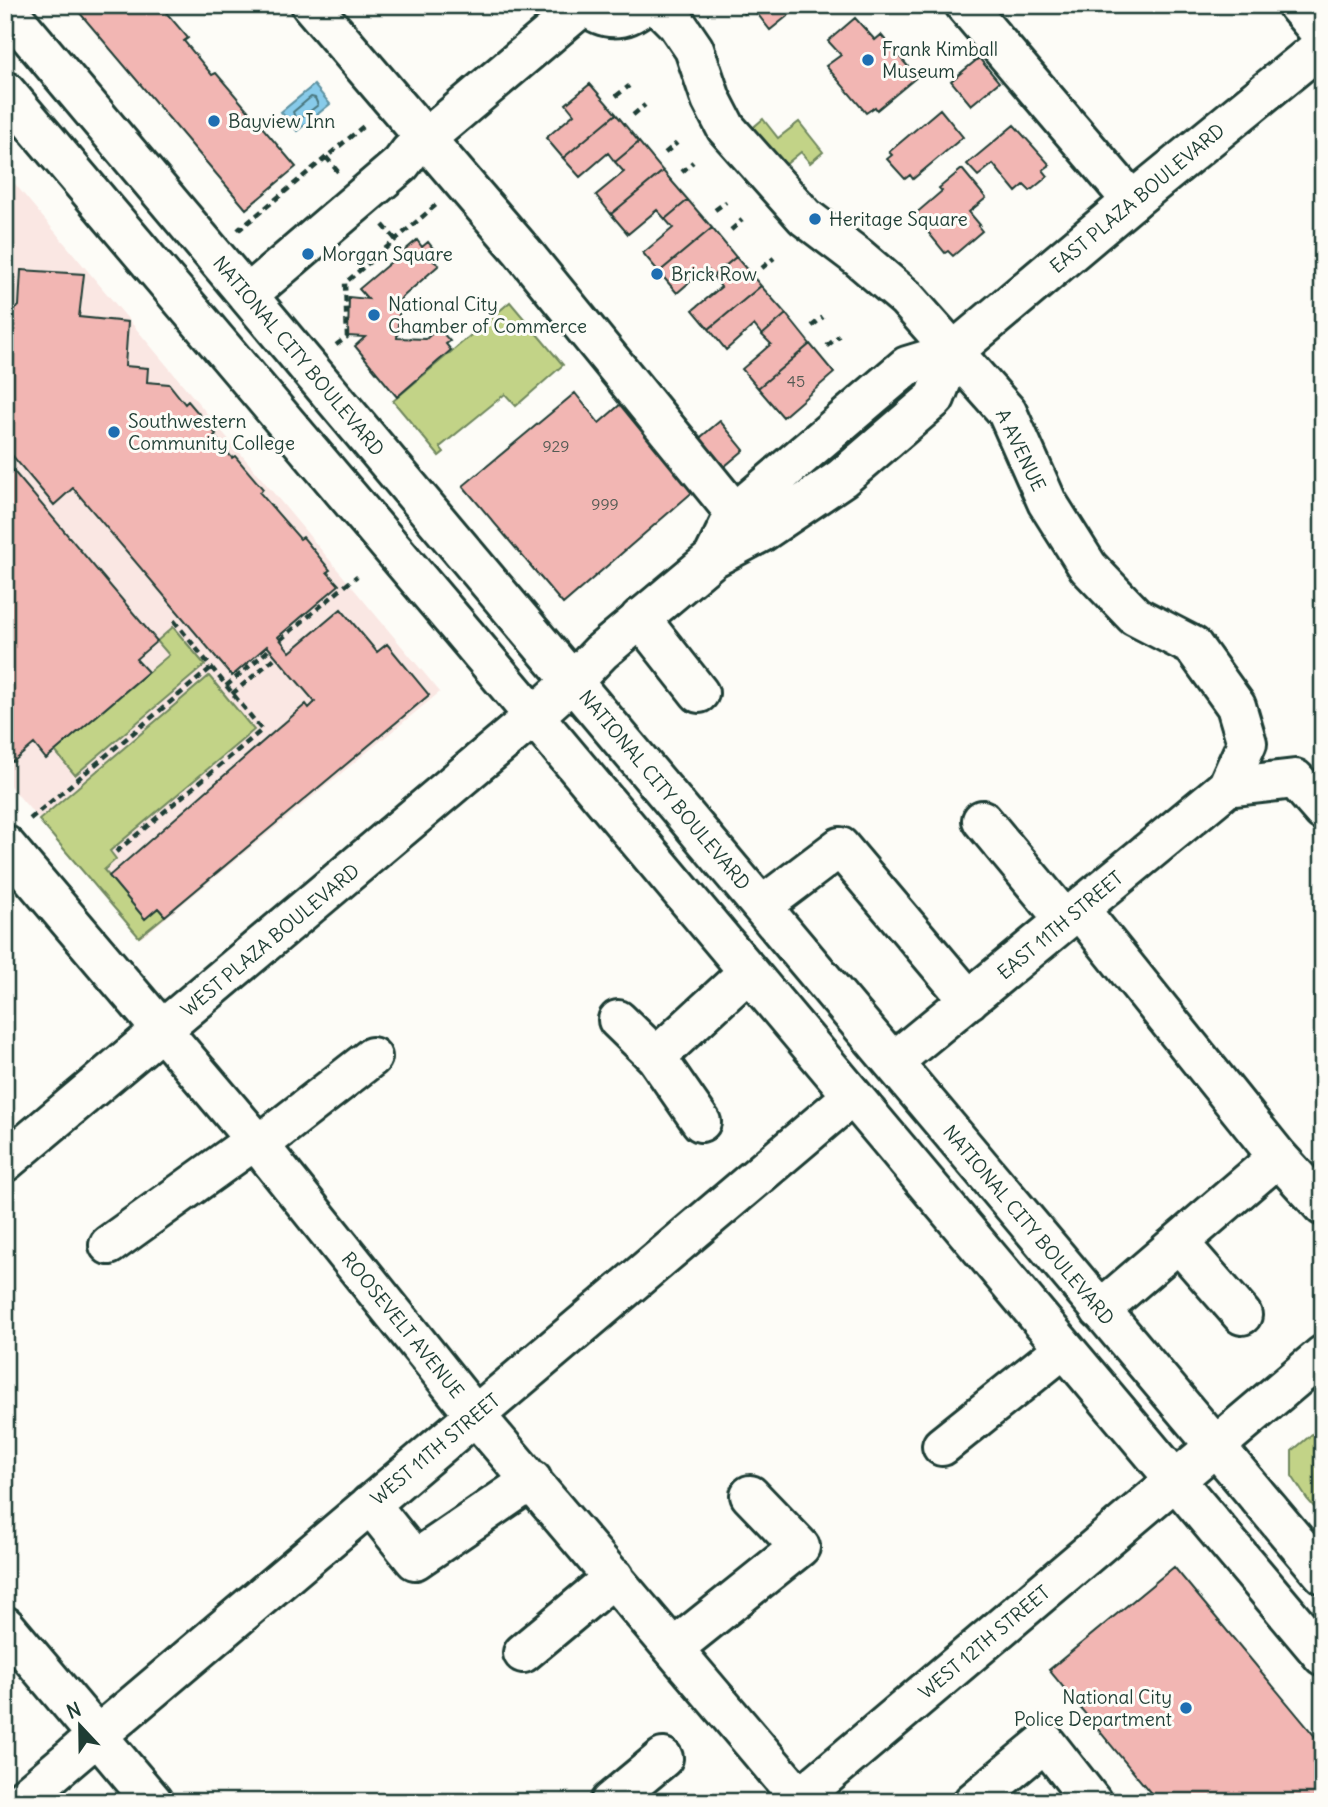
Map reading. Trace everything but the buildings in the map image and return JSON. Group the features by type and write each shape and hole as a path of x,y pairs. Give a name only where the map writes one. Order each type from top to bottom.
{"main road":[{"path":"311,5 522,251 735,513"},
{"path":"256,288 584,5 594,13 619,18 631,14 643,5"},
{"name":"A AVENUE","path":"658,5 677,24 694,49 711,99 726,128 805,217 906,298 1007,412 1046,502 1088,567 1135,616 1193,646 1236,706 1247,743 1227,787"},
{"path":"965,5 1132,201"},
{"path":"1297,5 1323,36"},
{"name":"NATIONAL CITY BOULEVARD","path":"5,7 1323,1574"},
{"name":"EAST PLAZA BOULEVARD","path":"713,558 735,513 907,366 953,352 1132,201 1323,46"},
{"path":"5,91 1323,1656"},
{"name":"EAST PLAZA BOULEVARD","path":"534,716 601,652 713,558 762,532 842,478 935,398 953,352"},
{"path":"640,618 699,693"},
{"name":"WEST PLAZA BOULEVARD","path":"5,1162 534,716"},
{"path":"1227,787 1294,779 1323,811"},
{"name":"EAST 11TH STREET","path":"893,1062 1227,787"},
{"path":"982,820 1072,915 1323,1206"},
{"name":"ROOSEVELT AVENUE","path":"18,832 163,1031 257,1143 475,1415 674,1648 799,1800"},
{"path":"762,906 840,847 969,1000"},
{"path":"656,1056 748,972"},
{"path":"618,1020 656,1056 701,1122"},
{"path":"109,1245 257,1143 372,1056"},
{"name":"WEST 11TH STREET","path":"19,1802 852,1096"},
{"path":"1100,1310 1278,1157"},
{"path":"1179,1242 1242,1315"},
{"path":"942,1446 1059,1344"},
{"name":"WEST 12TH STREET","path":"799,1800 1323,1354"},
{"path":"370,1504 415,1560 532,1480"},
{"path":"674,1648 800,1548 750,1494"},
{"path":"523,1653 614,1577"},
{"path":"5,1626 153,1802"},
{"path":"973,1802 1045,1742 1092,1802"},
{"path":"610,1802 663,1758"}],"path":[{"path":"616,96 629,86"},
{"path":"633,115 645,105"},
{"path":"234,222 240,229 367,123"},
{"path":"665,153 677,143"},
{"path":"682,172 693,162"},
{"path":"715,210 726,202"},
{"path":"343,355 336,345 347,337 345,283 437,204"},
{"path":"730,230 742,220"},
{"path":"762,268 774,258"},
{"path":"812,326 823,317"},
{"path":"827,346 839,336"},
{"path":"280,640 357,576"},
{"path":"116,852 262,730 171,617"},
{"path":"226,686 270,649"},
{"path":"232,694 276,657"},
{"path":"18,832 211,668"}],"shaded area":[{"name":"Southwestern Community College","path":"5,172 440,692 141,938 5,780"}],"green space":[{"path":"763,119 778,138 799,122 823,152 810,163 801,152 779,170 749,131"},
{"path":"510,302 563,365 516,406 505,394 440,447 444,452 439,456 393,401"},
{"path":"173,627 205,665 75,775 55,751 169,655 157,641"},
{"path":"209,676 254,730 110,851 116,859 104,870 145,918 158,908 165,916 139,937 39,820"},
{"path":"1323,1425 1323,1517 1292,1476 1292,1451"}],"water":[{"path":"314,85 330,104 297,131 281,112"}],"place":[{"name":"Frank Kimball Museum","path":"868,60"},
{"name":"Bayview Inn","path":"214,121"},
{"name":"Heritage Square","path":"815,219"},
{"name":"Morgan Square","path":"308,254"},
{"name":"Brick Row","path":"657,274"},
{"name":"National City Chamber of Commerce","path":"374,315"},
{"name":"Southwestern Community College","path":"114,432"},
{"name":"National City Police Department","path":"1186,1708"}]}
